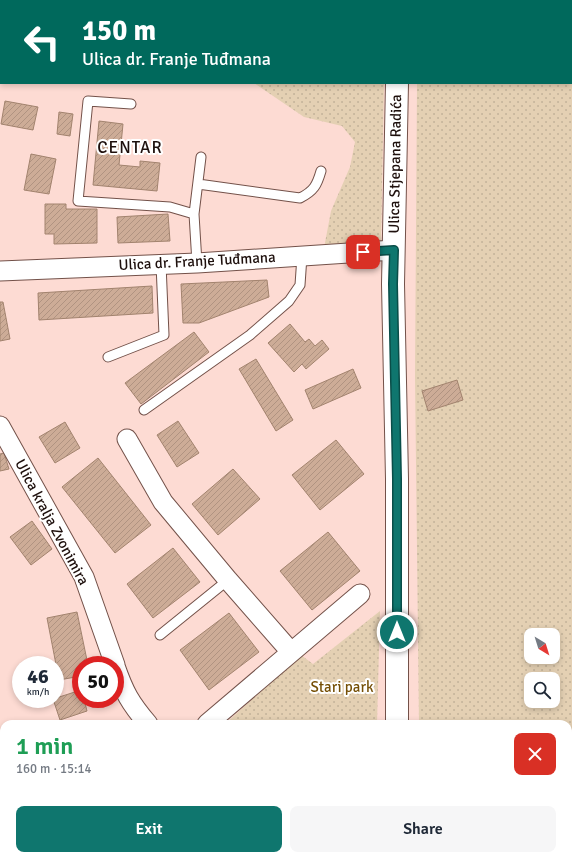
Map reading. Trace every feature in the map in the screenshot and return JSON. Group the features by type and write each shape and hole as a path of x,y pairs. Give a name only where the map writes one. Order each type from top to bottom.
{"main road":[{"name":"Ulica Stjepana Radića","path":"397,84 393,284 397,479 397,720"}],"street":[{"name":"Ulica dr. Franje Tuđmana","path":"0,271 161,264 394,250"},
{"name":"Ulica kralja Zvonimira","path":"0,426 84,577 112,656"},
{"path":"127,439 163,502 291,652"},
{"path":"212,720 360,594"},
{"name":"Ulica kralja Zvonimira","path":"124,691 132,706 144,720"}],"lane":[{"path":"131,104 88,101 78,201 170,207 194,214"},
{"path":"197,262 194,214 201,157"},
{"path":"198,184 300,198 310,193 318,183 321,171"},
{"path":"144,410 250,335 289,302 300,285 302,256"},
{"path":"108,357 164,335 161,264"},
{"path":"160,635 228,580"}],"green space":[{"path":"255,84 384,84 381,244 324,248 331,211 350,167 355,142 342,126 304,117"},
{"path":"417,84 572,84 572,720 419,720 415,377"},
{"name":"Stari park","path":"380,611 377,720 229,720 301,655 313,664"}],"building":[{"path":"5,101 38,107 33,130 1,124"},
{"path":"59,112 73,114 70,136 57,134"},
{"path":"99,121 123,124 119,165 140,167 140,161 160,163 157,191 93,185"},
{"path":"31,154 56,159 49,194 24,190"},
{"path":"45,204 66,204 66,209 97,209 97,243 54,244 54,234 45,234"},
{"path":"168,214 170,241 118,243 117,217"},
{"path":"267,280 269,297 199,323 183,323 181,284"},
{"path":"152,286 153,313 39,320 38,293"},
{"path":"0,302 3,302 10,339 0,341"},
{"path":"290,324 305,342 309,339 315,346 322,340 329,349 306,369 302,364 294,372 268,343"},
{"path":"194,332 209,352 141,404 125,383"},
{"path":"256,359 293,420 276,431 239,369"},
{"path":"353,369 361,388 313,409 305,390"},
{"path":"457,380 463,400 428,411 422,391"},
{"path":"178,421 199,453 177,467 157,435"},
{"path":"65,422 80,448 55,463 39,437"},
{"path":"336,440 364,474 320,510 292,475"},
{"path":"4,453 9,469 0,471 0,454"},
{"path":"98,458 151,525 115,553 62,487"},
{"path":"233,469 260,499 218,535 192,504"},
{"path":"32,521 52,549 31,565 10,537"},
{"path":"328,532 360,571 312,610 280,571"},
{"path":"173,548 200,582 153,618 127,584"},
{"path":"77,612 86,656 72,656 72,678 64,679 64,656 54,656 47,618"},
{"path":"229,613 259,652 209,690 180,650"},
{"path":"72,693 72,708 86,708 87,711 60,720 56,708 64,708 64,695"}],"district":[{"name":"CENTAR","path":"130,147"}],"route":[{"path":"363,252 394,250 393,284 397,479 397,632"}]}
